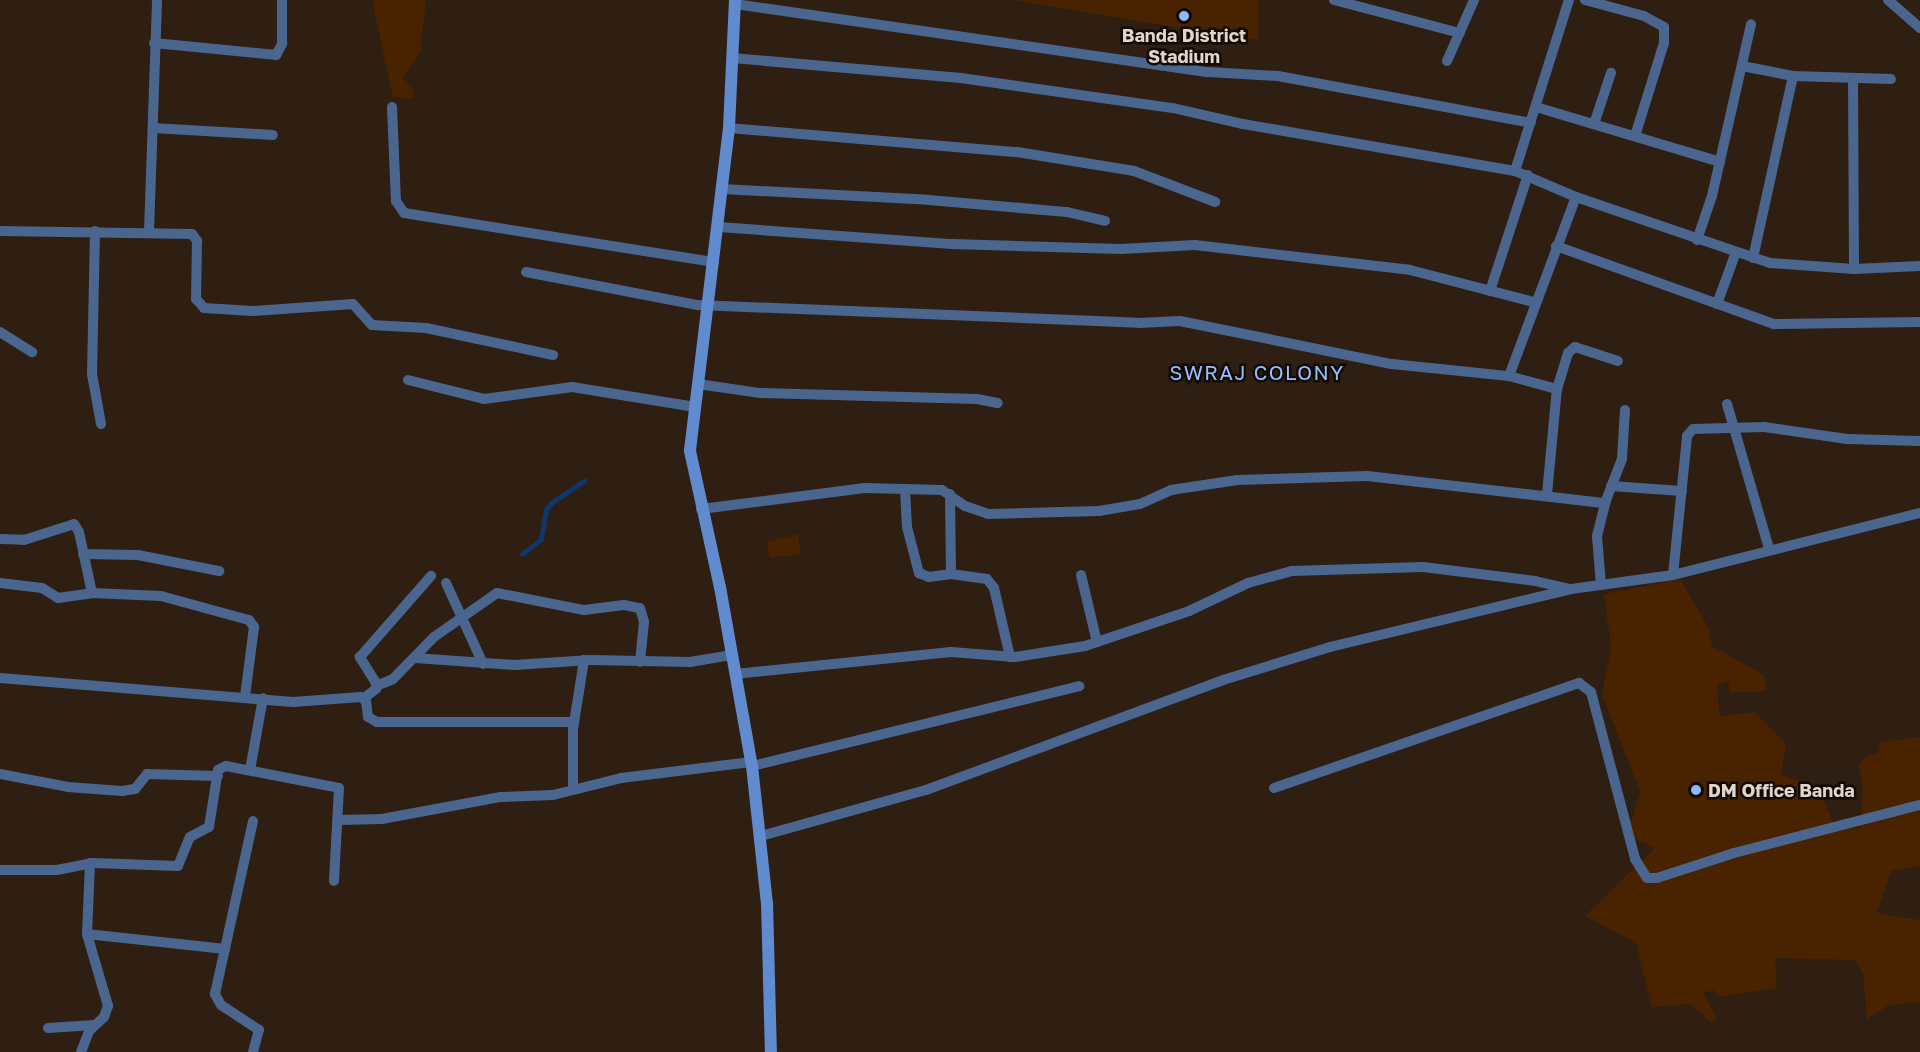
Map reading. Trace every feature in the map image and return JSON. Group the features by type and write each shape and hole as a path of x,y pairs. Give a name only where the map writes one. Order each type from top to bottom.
{"main road":[{"path":"735,2 729,128 709,306 694,407 690,461 732,655 752,764 767,903 771,1052"}],"street":[{"path":"149,231 157,0"},
{"path":"154,43 276,55 282,44 282,0"},
{"path":"1334,0 1460,33"},
{"path":"1447,61 1474,0"},
{"path":"1515,171 1569,0"},
{"path":"1585,0 1644,16 1664,27 1664,43 1635,136"},
{"path":"1888,0 1920,28"},
{"path":"735,2 1208,72 1278,76 1531,123"},
{"path":"1697,240 1720,162 1751,24"},
{"path":"732,58 961,78 1173,108 1243,124 1515,171 1576,197 1697,240 1754,258 1791,266 1854,269 1920,266"},
{"path":"1742,66 1793,76 1891,79"},
{"path":"1594,124 1611,73"},
{"path":"1754,258 1793,76"},
{"path":"1853,79 1854,269"},
{"path":"392,107 396,201 404,213 714,262"},
{"path":"1536,108 1720,162"},
{"path":"153,128 273,135"},
{"path":"729,128 1029,153 1134,171 1215,202"},
{"path":"1490,291 1528,175"},
{"path":"722,189 929,200 1067,212 1105,221"},
{"path":"1509,376 1534,302 1576,197"},
{"path":"718,227 952,244 1120,249 1195,245 1368,264 1534,302"},
{"path":"0,231 28,234 149,231 195,237 196,299 204,308 253,311 353,304 372,325 426,328 553,355"},
{"path":"95,231 92,374 101,423"},
{"path":"1556,246 1774,324 1920,322"},
{"path":"1717,304 1736,252"},
{"path":"526,272 709,306 1139,323 1180,321 1392,364 1509,376 1557,389"},
{"path":"0,332 32,352"},
{"path":"1547,494 1557,389 1571,349 1575,347 1618,361"},
{"path":"408,380 484,399 572,387 694,407"},
{"path":"698,384 760,393 971,399 998,404"},
{"path":"1727,404 1769,549"},
{"path":"1601,585 1598,536 1605,503 1622,459 1625,410"},
{"path":"1673,575 1689,432 1693,429 1764,427 1847,439 1920,441"},
{"path":"701,509 847,489 905,489 950,494 965,506 988,513 1127,507 1171,490 1237,480 1367,476 1547,494 1605,503"},
{"path":"1611,486 1682,491"},
{"path":"905,489 907,527 919,573 929,577 951,574 981,577 991,583 1010,657"},
{"path":"950,494 951,574"},
{"path":"761,836 926,790 1223,680 1298,657 1571,590 1673,575 1769,549 1920,513"},
{"path":"0,539 24,540 74,524 92,593"},
{"path":"83,554 138,555 219,570"},
{"path":"735,674 951,652 1010,657 1097,642 1189,611 1248,583 1292,571 1423,567 1535,581 1571,590"},
{"path":"1081,575 1097,642"},
{"path":"376,686 360,657 384,634 431,576"},
{"path":"446,583 463,615 483,664"},
{"path":"0,584 42,588 58,598 92,593 161,596 249,620 254,627 245,696"},
{"path":"0,678 299,702 364,698 376,686 393,679 463,615 497,593 584,610 634,606 640,608 644,622 640,662"},
{"path":"415,658 483,664 584,660 690,662 732,655"},
{"path":"573,789 574,722 584,660"},
{"path":"1274,789 1579,682 1590,692 1635,859 1647,878 1657,878 1734,853 1920,806"},
{"path":"339,820 382,819 573,789 621,778 752,764 1079,686"},
{"path":"250,771 263,698"},
{"path":"364,698 368,717 377,722 574,722"},
{"path":"0,870 57,870 90,863 178,866 190,837 209,827 219,770 226,766 335,785 341,793 334,880"},
{"path":"0,774 68,787 122,791 135,789 147,774 218,776"},
{"path":"253,1052 259,1030 216,1000 254,821"},
{"path":"81,1052 94,1025 105,1017 108,1006 87,934 90,863"},
{"path":"87,934 225,949"},
{"path":"48,1028 94,1025"}],"shaded area":[{"path":"372,0 426,0 420,52 403,79 413,89 413,99 393,97"},
{"name":"Banda District Stadium","path":"1014,0 1259,0 1258,39 1228,40 1203,32"},
{"path":"798,534 801,554 770,558 767,542"},
{"path":"1680,579 1708,627 1712,646 1764,675 1766,691 1731,693 1729,681 1717,685 1720,716 1755,712 1786,744 1781,774 1820,789 1835,828 1860,828 1863,788 1859,764 1867,755 1878,754 1880,742 1920,737 1920,866 1891,871 1877,913 1920,920 1920,1002 1889,1005 1867,1019 1863,974 1855,960 1775,958 1777,988 1718,997 1714,990 1703,993 1717,1018 1712,1023 1690,1004 1652,1007 1636,943 1585,916 1655,848 1627,835 1640,792 1602,694 1611,647 1604,594"}],"waterway":[{"path":"522,554 541,539 546,510 551,503 584,481"}],"place":[{"name":"Banda District Stadium","path":"1184,16"},
{"name":"DM Office Banda","path":"1696,790"}],"district":[{"name":"SWRAJ COLONY","path":"1257,372"}]}
